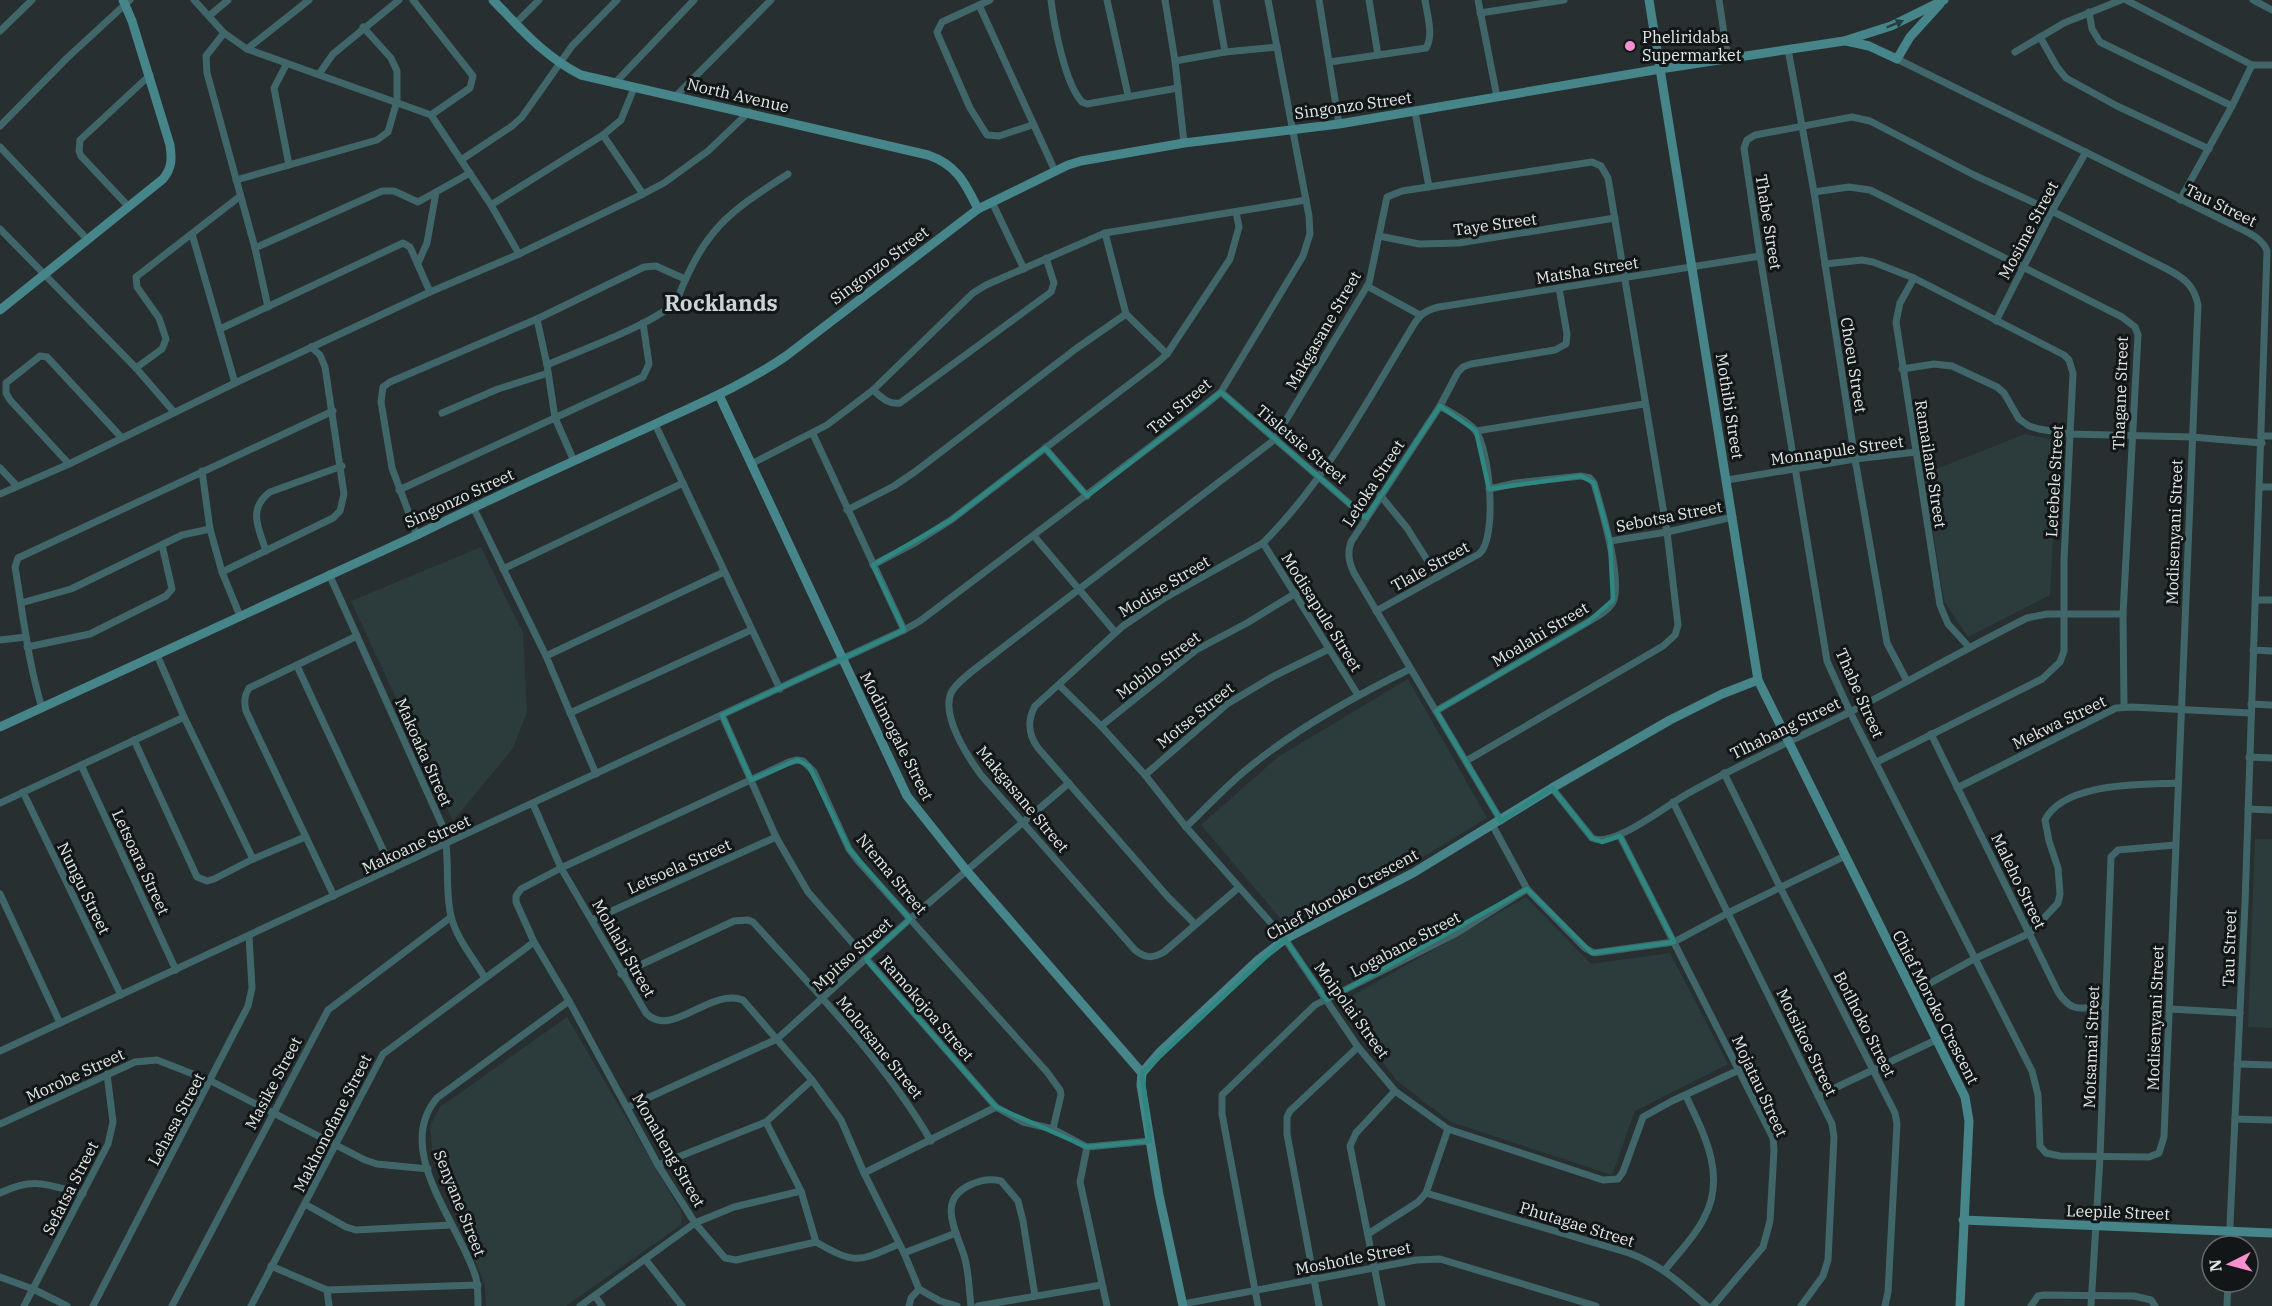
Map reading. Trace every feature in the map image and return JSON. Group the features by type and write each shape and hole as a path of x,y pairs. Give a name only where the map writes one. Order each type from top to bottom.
{"street":[{"path":"0,31 32,0"},
{"path":"194,0 224,33 246,50 397,101 431,115 491,205 519,254"},
{"path":"209,16 228,0"},
{"path":"246,50 309,0"},
{"path":"319,74 333,54 363,27 399,0"},
{"path":"413,0 473,76 470,88 431,115"},
{"name":"North Avenue","path":"493,0 544,52 581,75 749,112 942,160 960,176 978,209"},
{"path":"516,23 539,0"},
{"path":"461,160 522,117 572,46 617,0"},
{"path":"614,84 694,0"},
{"path":"676,96 771,0"},
{"path":"990,0 942,22 938,32 970,108 987,135 999,136 1032,124"},
{"path":"1051,0 1059,45 1080,100 1087,104 1178,88"},
{"path":"1107,0 1128,95"},
{"path":"1165,0 1175,61 1184,143"},
{"path":"1216,0 1225,52"},
{"name":"Tau Street","path":"842,660 904,630 1088,496 1221,392 1303,256 1310,234 1294,129 1268,0"},
{"path":"1319,0 1339,124"},
{"path":"1369,0 1378,55"},
{"path":"1330,62 1422,49 1428,46 1430,34 1425,0"},
{"path":"1478,0 1497,97"},
{"path":"1480,13 1530,3 1564,0"},
{"name":"Mothibi Street","path":"1649,0 1758,680 1787,742"},
{"path":"1719,0 1728,60"},
{"name":"Singonzo Street","path":"1844,41 1869,46 1897,59 1910,37 1943,0"},
{"name":"Singonzo Street","path":"0,727 417,535 472,507 719,395 786,356 978,209 1055,171 1081,161 1184,143 1339,124 1660,69 1844,41 1891,26 1943,0"},
{"path":"2015,51 2064,23 2121,0"},
{"path":"2126,0 2252,65 2272,65"},
{"path":"2253,0 2272,10"},
{"path":"0,126 126,1 170,145 171,164 163,179 0,310"},
{"path":"979,5 1055,171"},
{"path":"2089,12 2092,29 2100,42 2232,106"},
{"path":"236,180 377,140 388,132 397,101 395,64 363,27"},
{"path":"224,33 209,50 206,63 239,197 255,248 268,307"},
{"path":"2040,37 2056,67 2066,78 2117,106 2209,149"},
{"path":"1175,61 1225,52 1277,47"},
{"name":"Choeu Street","path":"1788,49 1814,192 1855,459 1887,643 1907,681"},
{"name":"Tau Street","path":"1897,59 2257,238 2266,247 2269,257 2269,311 2250,713 2230,1232"},
{"path":"286,65 274,88 289,165"},
{"path":"2180,200 2252,65"},
{"path":"129,207 81,156 78,145 80,140 150,75"},
{"path":"491,205 603,135 621,120 634,88"},
{"path":"0,494 69,464 311,347 519,254 643,194 664,183 708,151 749,112"},
{"path":"1415,112 1429,187"},
{"name":"Modisenyani Street","path":"1801,127 1838,118 1863,118 2167,269 2182,277 2191,285 2195,293 2198,304 2164,1137 2159,1153 2149,1157 2100,1156"},
{"name":"Thabe Street","path":"1801,127 1755,135 1746,140 1744,148 1827,661 1850,712 2032,1071 2038,1095 2040,1146 2050,1155 2100,1156"},
{"path":"603,135 643,194"},
{"path":"0,147 88,240"},
{"name":"Mosime Street","path":"1996,321 2052,211 2086,152"},
{"name":"Makgasane Street","path":"1238,888 1159,955 1142,956 968,758 950,710 951,693 957,685 997,652 1274,440 1367,286 1372,275 1387,197 1402,191 1592,162 1600,166 1608,178 1616,218 1666,532 1678,628 1670,640 1466,761"},
{"path":"255,248 382,191 394,191 418,202 470,173"},
{"path":"442,413 547,369 672,307 699,252 720,223 741,205 788,174"},
{"name":"Thagane Street","path":"1814,192 1849,187 1863,188 2122,317 2135,327 2138,335 2123,614 2124,707"},
{"path":"418,263 429,234 436,192"},
{"path":"136,368 162,349 166,339 159,318 135,284 136,277 239,197"},
{"path":"751,464 813,434 873,390 973,293 1046,258 1105,233 1306,201"},
{"path":"992,202 1024,269"},
{"path":"873,565 951,520 1167,354 1230,259 1239,227 1236,212"},
{"name":"Taye Street","path":"1379,237 1425,244 1459,243 1616,218"},
{"path":"0,229 136,368 174,412"},
{"path":"1105,233 1126,314 1167,354"},
{"path":"192,234 235,383"},
{"path":"220,329 403,243 411,247 430,292"},
{"name":"Matsha Street","path":"1420,315 1439,307 1760,256"},
{"path":"873,390 893,404 907,400 1050,292 1054,283 1046,258"},
{"name":"Letebele Street","path":"1825,264 1867,261 1914,279 2064,355 2072,365 2064,549 2064,651 2060,662 2042,679 1877,762"},
{"path":"417,535 399,490 389,452 381,402 384,387 390,382 537,319 650,265 685,279"},
{"name":"Ramailane Street","path":"1914,279 1897,313 1902,369 1940,605 1948,624 1969,647"},
{"path":"1367,286 1420,315"},
{"name":"Letoka Street","path":"1527,889 1466,761 1354,573 1348,557 1351,542 1440,406 1458,372 1466,365 1555,350 1566,344 1567,334 1559,288"},
{"path":"847,510 894,486 916,471 1077,348 1126,314"},
{"name":"Modise Street","path":"1195,924 1161,889 1038,748 1030,736 1030,715 1035,706 1115,632 1163,599 1263,543 1320,477 1420,315"},
{"path":"537,319 555,418 574,460"},
{"path":"399,490 643,377 650,364 643,323"},
{"path":"222,572 333,518 340,511 344,494 333,411 323,361 311,347"},
{"path":"69,464 6,393 6,383 37,357 47,357 121,437"},
{"path":"1902,369 1934,363 1952,366 1989,381 2001,390 2019,419 2029,426 2070,434 2262,440 2272,436"},
{"name":"Tisletsie Street","path":"1221,392 1366,518"},
{"name":"Modimogale Street","path":"719,395 908,796 966,870 1142,1073"},
{"path":"1440,406 1476,431 1644,404"},
{"path":"42,708 27,647 15,567 18,558 333,411"},
{"path":"655,424 780,689"},
{"name":"Tlale Street","path":"1376,611 1484,550 1490,489 1484,456 1476,431"},
{"path":"813,434 904,630"},
{"path":"1045,448 1088,496"},
{"name":"Monnapule Street","path":"1727,480 1855,459 1916,452"},
{"path":"266,551 256,511 262,498 270,492 342,466"},
{"path":"0,468 17,486"},
{"path":"202,471 210,529 222,572 240,616"},
{"name":"Moalahi Street","path":"1436,711 1588,622 1609,607 1613,600 1615,588 1610,541 1594,483 1586,477 1516,483 1490,489"},
{"path":"503,569 683,483"},
{"path":"2260,487 2272,488"},
{"path":"1380,495 1407,528 1438,577"},
{"path":"472,507 546,656 596,774"},
{"name":"Sebotsa Street","path":"1610,541 1666,532 1733,517"},
{"path":"21,603 71,589 187,533 210,529"},
{"path":"1034,536 1115,632"},
{"name":"Modisapule Street","path":"1263,543 1358,695"},
{"path":"27,647 90,634 166,596 172,589 162,545"},
{"path":"546,656 724,572"},
{"name":"Makoaka Street","path":"329,574 443,827 448,843 451,917 457,932 485,978"},
{"name":"Mobilo Street","path":"1101,726 1196,650 1296,593"},
{"path":"2256,600 2272,600"},
{"name":"Tlhabang Street","path":"1552,788 1592,838 1602,842 1620,836 1724,773 1850,712 1969,647 2033,616 2123,614"},
{"path":"570,713 751,630"},
{"path":"334,896 246,711 244,702 249,688 357,636"},
{"path":"0,640 26,637"},
{"name":"Motse Street","path":"1145,775 1203,723 1247,691 1304,659 1329,649"},
{"path":"2253,650 2272,651"},
{"path":"157,655 184,717 253,859"},
{"name":"Makoane Street","path":"1,1048 176,970 842,660"},
{"path":"297,666 392,869"},
{"path":"1186,827 1245,770 1294,735 1358,695 1410,669"},
{"name":"Chief Moroko Crescent","path":"1142,1073 1160,1052 1258,960 1285,939 1413,873 1552,788 1670,720 1722,694 1758,680"},
{"name":"Moipolai Street","path":"1059,685 1101,726 1145,775 1238,888 1285,939 1358,1047 1395,1091 1448,1129 1603,1180 1614,1180 1618,1179 1623,1172 1643,1118 1672,1101 1739,1070"},
{"path":"2251,704 2272,705"},
{"name":"Mekwa Street","path":"1957,788 2124,707 2250,713"},
{"name":"Ramokojoa Street","path":"722,715 776,837 808,892 996,1107 1023,1122 1053,1129"},
{"path":"0,803 184,717"},
{"name":"Maleho Street","path":"1930,734 2058,992 2068,1006 2079,1008 2105,1006"},
{"path":"134,740 197,877 207,881 214,879 253,859 305,837"},
{"name":"Chief Moroko Crescent","path":"1787,742 1962,1088 1968,1112 1960,1306"},
{"path":"2250,757 2272,758"},
{"name":"Ntema Street","path":"521,889 561,868 797,760 809,766 814,772 849,849 1047,1072 1060,1090 1061,1095 1053,1129"},
{"name":"Letsoara Street","path":"81,765 176,970"},
{"name":"Botlhoko Street","path":"1724,773 1897,1118 1888,1292 1885,1306"},
{"name":"Mpitso Street","path":"628,1107 777,1039 910,919 1069,783"},
{"path":"1914,992 1974,959 2030,933 2050,914 2060,899 2058,868 2051,851 2045,820 2049,812 2068,800 2101,787 2177,783"},
{"name":"Nungu Street","path":"23,792 121,995"},
{"name":"Motsikoe Street","path":"1673,802 1834,1132 1828,1260 1823,1276 1801,1306"},
{"name":"Mohlabi Street","path":"533,804 561,868 621,974 652,1020 671,1021 715,1000 735,997 743,1000 812,1080 841,1120 919,1289"},
{"path":"2248,809 2272,810"},
{"name":"Mojatau Street","path":"1620,836 1773,1138 1770,1221 1763,1246 1713,1306"},
{"name":"Letsoela Street","path":"592,920 776,837"},
{"name":"Motsamai Street","path":"2091,1306 2100,1156 2112,854 2118,850 2175,845"},
{"path":"1527,889 1592,953 1674,942 1845,856"},
{"name":"Monaheng Street","path":"521,889 516,896 516,902 534,942 628,1107 658,1165 695,1223 721,1254 730,1260 816,1242"},
{"name":"Logabane Street","path":"1258,1306 1222,1114 1221,1098 1225,1090 1315,1005 1455,934 1527,889"},
{"path":"0,894 60,1023"},
{"name":"Masike Street","path":"172,1306 328,1010 451,917"},
{"name":"Molotsane Street","path":"621,974 734,921 753,922 895,1083 910,1103 931,1141"},
{"name":"Lehasa Street","path":"93,1306 211,1081 251,999 249,936"},
{"name":"Makhonofane Street","path":"251,1306 337,1145 382,1054 534,942"},
{"name":"Senyane Street","path":"478,1306 477,1285 473,1270 428,1169 423,1154 421,1130 430,1106 437,1098 569,1001"},
{"path":"2170,1009 2240,1013"},
{"path":"1818,1096 1938,1039"},
{"path":"1319,1306 1287,1134 1287,1118 1296,1104 1358,1047"},
{"name":"Morobe Street","path":"0,1124 135,1062 151,1060 211,1081 365,1160 377,1164 428,1169"},
{"path":"2237,1064 2272,1065"},
{"path":"1142,1073 1141,1085 1159,1195 1183,1305"},
{"name":"Sefatsa Street","path":"24,1306 112,1134 113,1122 107,1074"},
{"path":"658,1165 766,1122 812,1080"},
{"path":"1382,1306 1350,1142 1395,1091"},
{"path":"1665,1270 1704,1219 1712,1196 1712,1157 1686,1096"},
{"path":"864,1173 996,1107"},
{"path":"2235,1119 2272,1120"},
{"path":"766,1122 801,1191 816,1242 847,1258 859,1259 870,1257 899,1244"},
{"path":"1053,1129 1087,1147 1150,1141"},
{"path":"1368,1234 1418,1202 1426,1193 1448,1129"},
{"path":"1087,1147 1080,1182 1107,1306"},
{"path":"971,1306 966,1262 950,1209 957,1193 965,1187 986,1179 1001,1181 1018,1201 1035,1296"},
{"path":"0,1192 18,1184 36,1182 83,1194"},
{"path":"580,1306 695,1223 734,1207 801,1191"},
{"name":"Phutagae Street","path":"1426,1193 1629,1253 1665,1270 1707,1306"},
{"path":"305,1204 346,1227 356,1230 451,1225"},
{"name":"Leepile Street","path":"1963,1220 2272,1233"},
{"path":"904,1253 956,1233"},
{"path":"645,1259 682,1306"},
{"name":"Moshotle Street","path":"1183,1305 1374,1267 1416,1260 1440,1259 1596,1306"},
{"path":"271,1266 327,1290 477,1285"},
{"path":"0,1277 33,1289 67,1306"},
{"path":"978,1306 1101,1285"},
{"path":"909,1306 911,1298 919,1289 940,1301 957,1306"},
{"path":"327,1290 329,1306"},
{"path":"2031,1306 2038,1296 2044,1295 2145,1298 2151,1300 2155,1306"},
{"path":"595,1296 602,1306"}],"highlighted area":[{"path":"1221,392 1366,518 1440,406 1476,431 1489,489 1581,476 1594,483 1610,541 1613,600 1588,622 1436,711 1501,821 1552,788 1592,838 1602,842 1620,836 1674,942 1592,953 1527,889 1327,1000 1285,939 1142,1073 1150,1141 1087,1147 996,1107 866,959 910,919 849,849 809,766 797,760 751,780 722,715 904,630 873,565 951,520 1045,448 1087,496"}],"shaded area":[{"path":"2025,434 2058,441 2050,595 1968,637 1944,601 1924,474"},
{"path":"481,547 523,633 527,712 513,748 453,821 351,601"},
{"path":"1408,679 1487,818 1397,873 1286,925 1201,825 1278,757"},
{"path":"2255,839 2272,839 2272,1028 2248,1027"},
{"path":"1526,897 1591,964 1670,953 1728,1064 1635,1111 1612,1175 1451,1122 1397,1081 1338,1004"},
{"path":"567,1017 682,1213 681,1225 566,1306 486,1306 485,1285 433,1161 430,1126 440,1107"}],"place":[{"name":"Pheliridaba Supermarket","path":"1630,46"}],"district":[{"name":"Rocklands","path":"721,303"}]}
